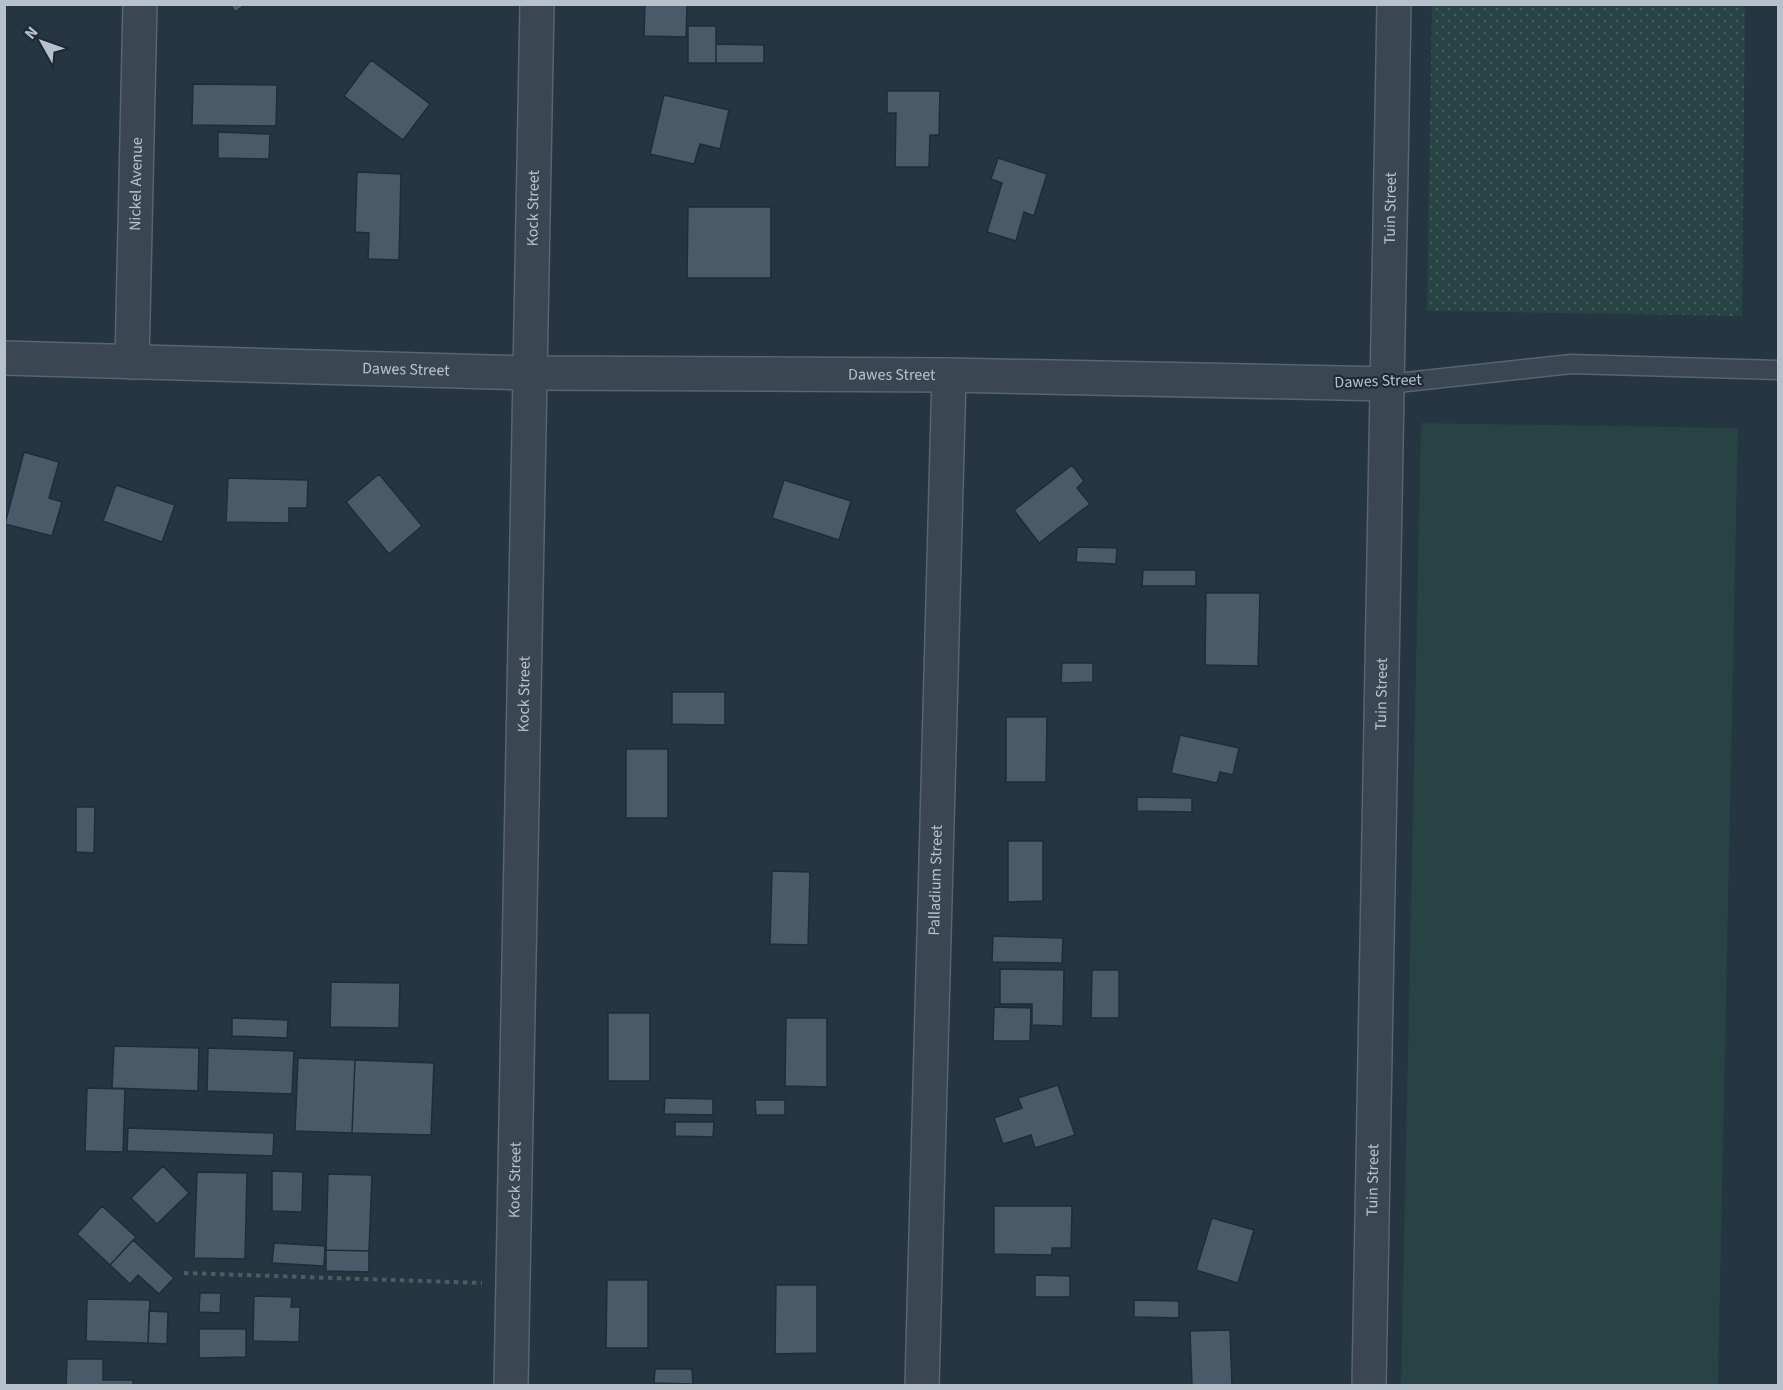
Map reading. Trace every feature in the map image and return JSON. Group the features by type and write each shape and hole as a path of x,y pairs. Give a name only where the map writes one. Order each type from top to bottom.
{"street":[{"name":"Nickel Avenue","path":"132,362 140,4"},
{"name":"Kock Street","path":"511,1386 537,4"},
{"name":"Tuin Street","path":"1369,1386 1394,4"},
{"name":"Dawes Street","path":"4,358 529,373 949,375 1388,384"},
{"name":"Palladium Street","path":"922,1386 949,375"}],"lane":[{"name":"Dawes Street","path":"1388,384 1571,364 1779,370"}],"path":[{"path":"184,1273 513,1284"}],"green space":[{"path":"1432,5 1745,5 1742,316 1427,311"},
{"path":"1421,423 1738,428 1718,1385 1401,1385"}],"building":[{"path":"230,4 246,4 235,12"},
{"path":"645,4 687,4 686,37 644,36"},
{"path":"688,26 716,26 716,63 688,63"},
{"path":"716,44 764,45 764,63 716,63"},
{"path":"371,60 430,104 403,140 344,96"},
{"path":"193,84 277,85 276,126 192,125"},
{"path":"887,91 940,91 939,135 930,135 929,167 895,167 896,113 887,113"},
{"path":"664,95 729,110 720,149 700,144 694,164 650,154"},
{"path":"218,132 270,134 269,159 218,158"},
{"path":"998,158 1047,174 1034,216 1024,212 1016,241 987,232 1002,183 991,179"},
{"path":"357,172 401,174 399,260 368,259 369,233 355,232"},
{"path":"688,207 771,207 771,278 687,278"},
{"path":"24,452 59,462 49,498 62,502 52,536 5,524"},
{"path":"1072,465 1084,481 1077,488 1090,504 1039,543 1014,510"},
{"path":"379,474 422,526 389,554 346,502"},
{"path":"228,478 308,480 307,508 289,508 289,523 226,522"},
{"path":"784,480 851,501 839,540 772,518"},
{"path":"116,485 175,505 162,542 103,521"},
{"path":"1077,547 1117,548 1116,564 1076,562"},
{"path":"1143,570 1196,570 1196,586 1142,586"},
{"path":"1206,593 1260,593 1258,666 1205,665"},
{"path":"1062,663 1093,663 1093,682 1061,683"},
{"path":"672,692 725,692 725,725 672,724"},
{"path":"1006,717 1047,717 1046,782 1006,782"},
{"path":"1180,735 1239,748 1233,775 1220,772 1217,783 1171,773"},
{"path":"626,749 668,749 668,818 626,818"},
{"path":"1137,797 1192,798 1192,812 1137,811"},
{"path":"76,807 95,807 94,853 76,852"},
{"path":"1008,841 1043,841 1043,901 1008,902"},
{"path":"772,871 810,872 808,945 770,944"},
{"path":"993,936 1063,938 1062,963 992,962"},
{"path":"1000,969 1064,970 1063,1026 1032,1025 1032,1004 1000,1004"},
{"path":"1092,970 1119,970 1119,1018 1091,1018"},
{"path":"331,982 400,983 399,1028 330,1027"},
{"path":"994,1007 1031,1008 1030,1041 993,1041"},
{"path":"608,1013 650,1013 650,1081 608,1081"},
{"path":"232,1018 288,1020 287,1038 232,1036"},
{"path":"786,1018 827,1018 827,1087 785,1086"},
{"path":"114,1046 199,1048 198,1091 112,1088"},
{"path":"208,1048 294,1051 292,1094 207,1091"},
{"path":"298,1058 355,1060 352,1133 295,1131"},
{"path":"355,1060 434,1063 431,1135 352,1133"},
{"path":"1058,1085 1075,1135 1035,1148 1031,1135 1003,1144 994,1118 1022,1108 1018,1098"},
{"path":"87,1088 125,1089 123,1152 85,1151"},
{"path":"665,1098 713,1099 713,1115 664,1114"},
{"path":"755,1100 785,1100 785,1115 756,1115"},
{"path":"675,1122 714,1122 713,1137 675,1136"},
{"path":"128,1128 274,1133 273,1156 127,1151"},
{"path":"163,1166 189,1193 157,1224 131,1198"},
{"path":"272,1171 303,1172 302,1212 272,1211"},
{"path":"197,1172 247,1173 245,1259 194,1258"},
{"path":"328,1174 372,1175 369,1251 326,1250"},
{"path":"102,1206 136,1237 110,1265 77,1234"},
{"path":"994,1206 1072,1206 1071,1248 1052,1248 1052,1255 994,1254"},
{"path":"1212,1218 1254,1230 1238,1283 1196,1270"},
{"path":"133,1240 174,1278 159,1294 138,1275 130,1284 110,1265"},
{"path":"274,1243 325,1246 324,1266 272,1263"},
{"path":"326,1250 369,1251 369,1272 326,1271"},
{"path":"1035,1275 1070,1276 1070,1297 1035,1297"},
{"path":"607,1280 648,1280 648,1348 606,1348"},
{"path":"776,1285 817,1285 817,1353 775,1354"},
{"path":"200,1293 221,1293 220,1313 199,1312"},
{"path":"254,1296 292,1297 291,1307 300,1307 299,1342 253,1341"},
{"path":"87,1299 150,1300 148,1343 86,1341"},
{"path":"1134,1300 1179,1301 1179,1318 1134,1317"},
{"path":"149,1311 168,1312 167,1344 148,1343"},
{"path":"199,1329 246,1329 246,1357 199,1358"},
{"path":"1230,1330 1232,1386 1192,1386 1190,1331"},
{"path":"67,1359 103,1359 103,1380 133,1380 133,1386 66,1386"},
{"path":"655,1369 692,1369 693,1384 654,1383"}]}
